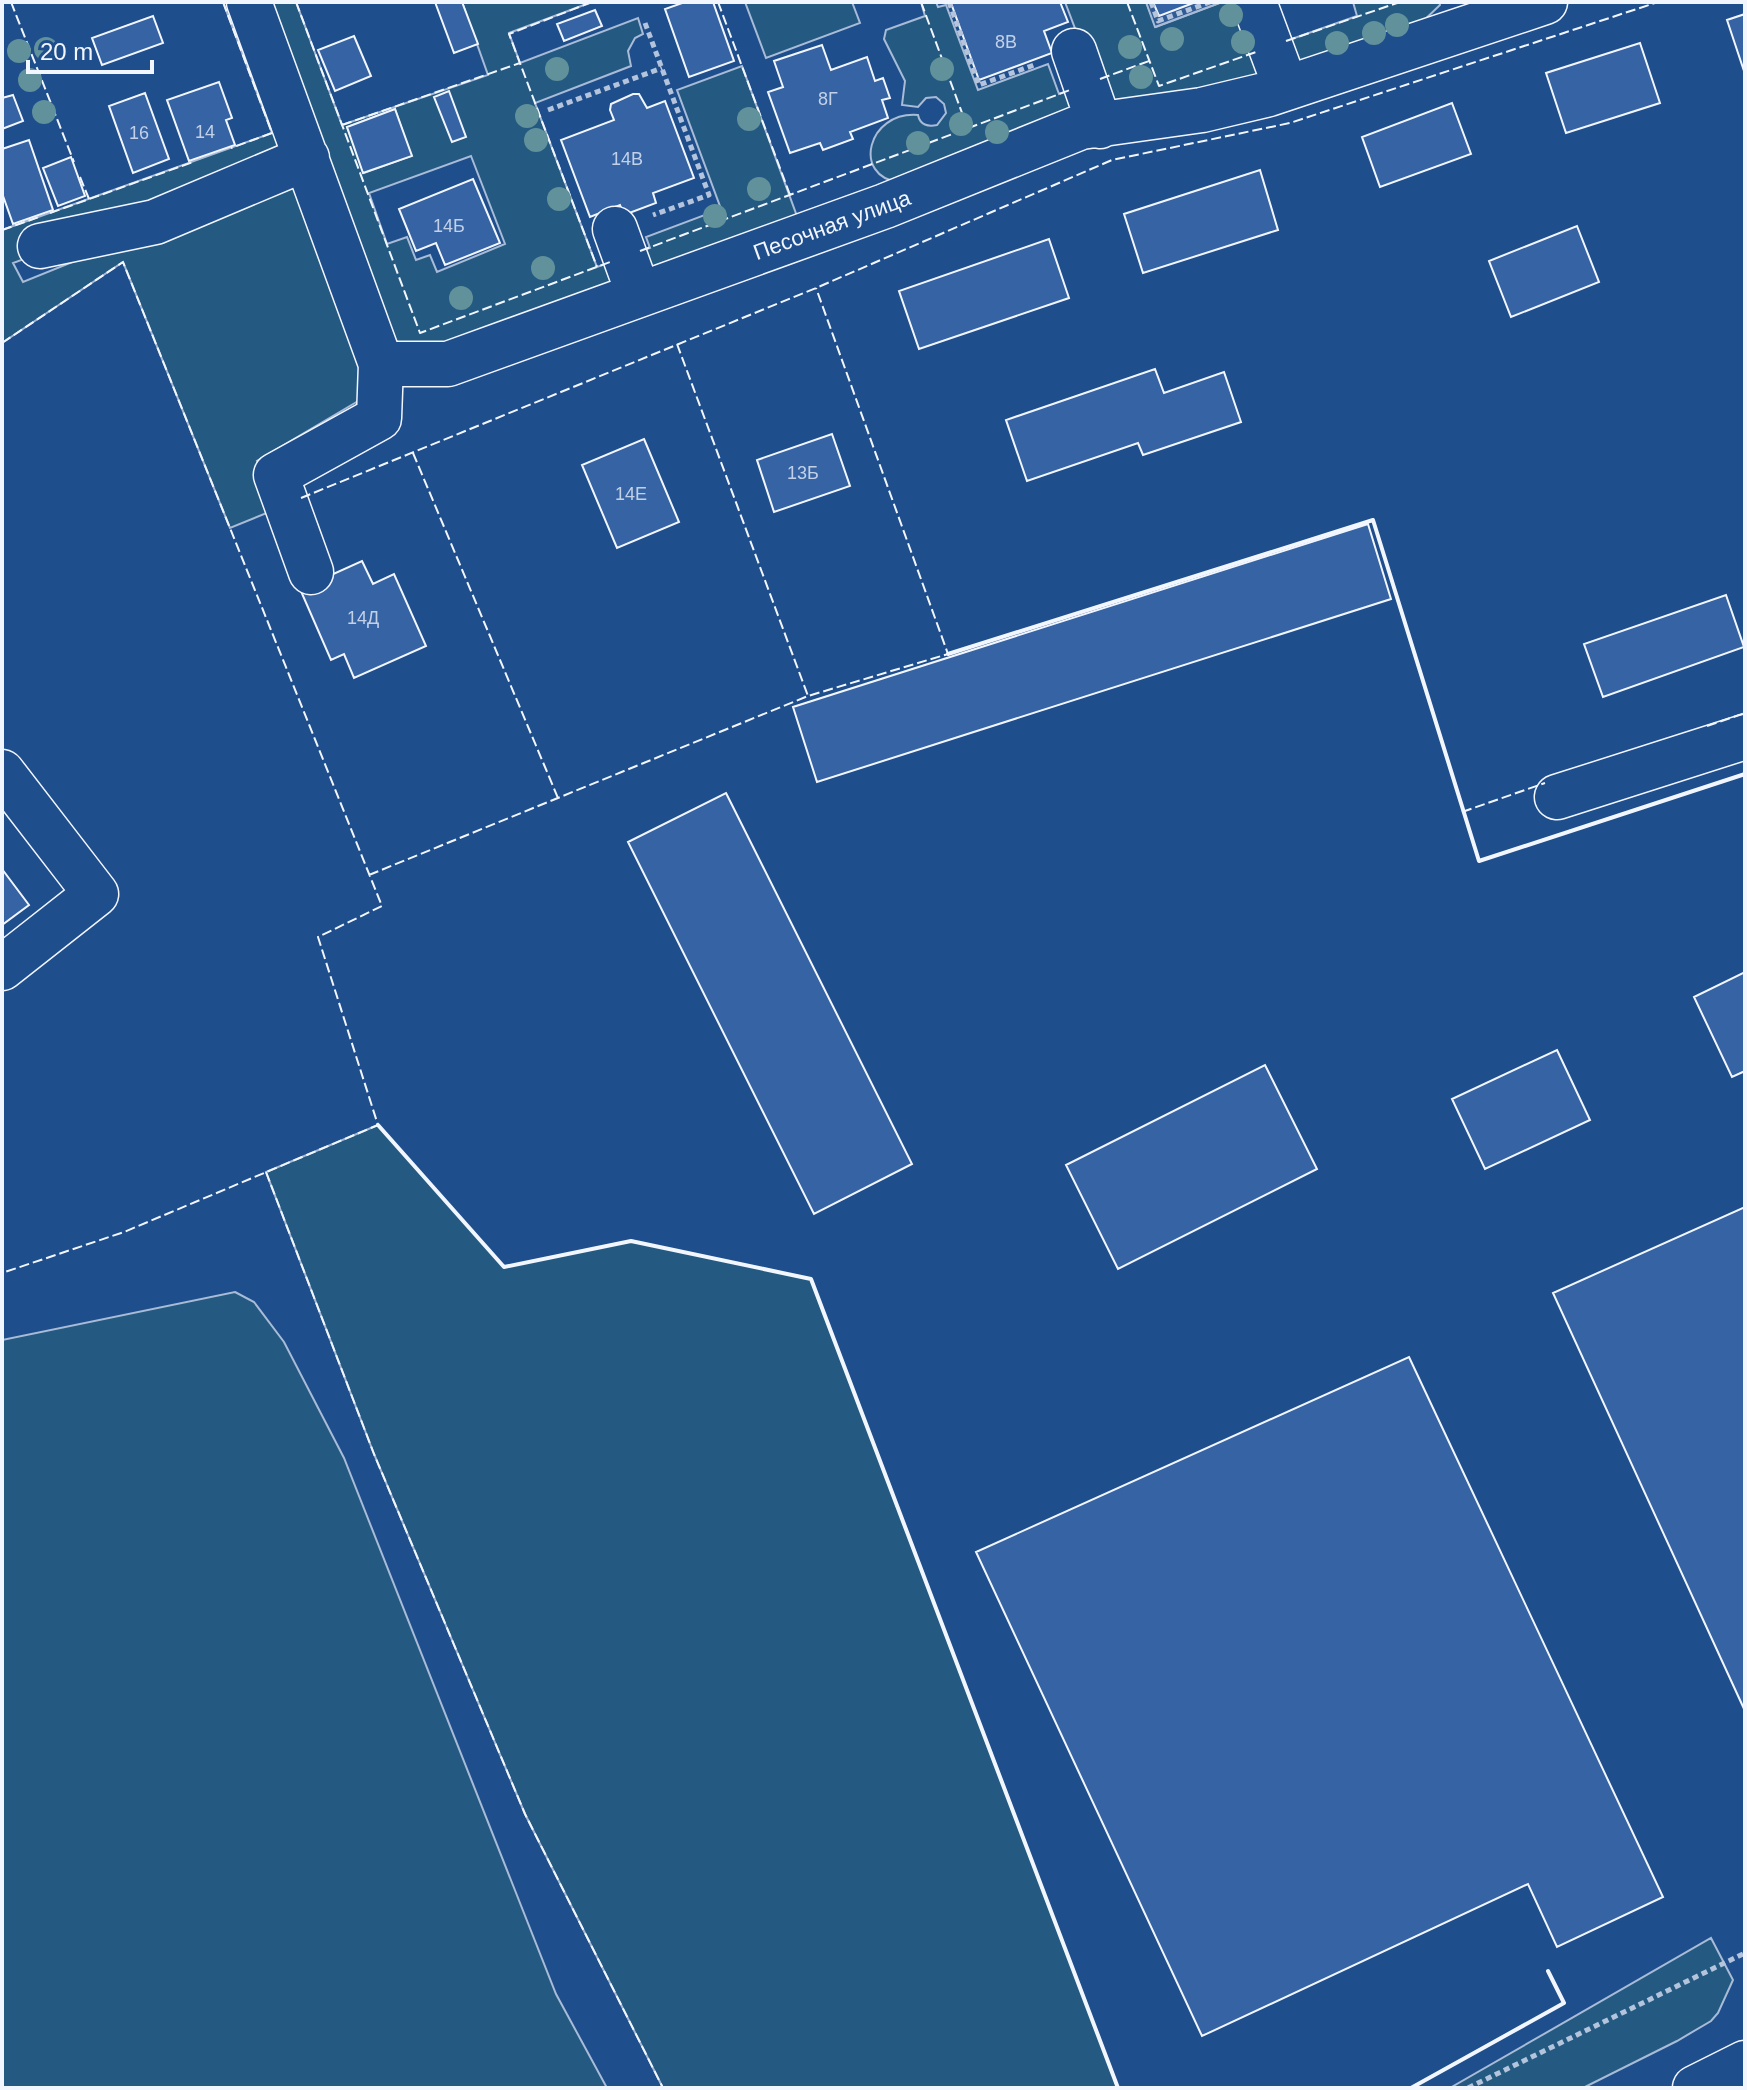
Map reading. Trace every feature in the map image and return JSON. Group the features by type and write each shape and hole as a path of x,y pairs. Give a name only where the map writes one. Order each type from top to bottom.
{"street":[{"path":"249,2 381,364 379,418 276,475 311,572"},
{"path":"1254,2 1286,88"},
{"name":"Песочная улица","path":"381,364 448,364 885,206 1081,127 1202,110 1286,88 1528,5"},
{"path":"1074,51 1100,126"},
{"path":"40,246 155,222 307,158"},
{"path":"615,229 639,295"},
{"path":"1557,797 1745,737"},
{"path":"2,772 96,894 2,968"},
{"path":"1695,2088 1745,2063"}],"path":[{"path":"949,2 979,85 1074,51"},
{"path":"1151,2 1158,21 1210,2"},
{"path":"615,229 709,195 645,23"},
{"path":"548,110 662,68"},
{"path":"1468,2088 1745,1953"}],"shaded area":[{"path":"223,2 233,2 285,152 144,215 13,263 23,282 289,176 367,358 365,397 257,461 279,508 230,528 123,262 2,343 2,230 272,133"},
{"path":"268,2 296,2 342,125 488,75 462,2 592,2 509,33 520,63 638,18 643,34 635,38 628,51 631,66 535,103 597,267 650,248 646,237 721,209 677,90 742,66 798,219 430,356 399,344 386,327","holes":["395,109 411,156 364,173 347,127","471,156 505,244 437,272 430,255 416,260 407,237 387,244 369,193"]},
{"path":"745,2 852,2 860,23 766,58"},
{"path":"921,2 936,2 938,7 946,5 978,90 1048,64 1059,94 1070,90 1079,113 899,182 884,178 875,169 871,158 877,133 887,123 901,117 918,115 923,123 934,126 946,113 944,104 936,97 926,98 918,107 902,105 905,81 884,39 886,30 925,16"},
{"path":"1065,2 1146,2 1156,27 1222,2 1239,2 1268,76 1116,108 1095,81"},
{"path":"1146,2 1222,2 1155,27"},
{"path":"1353,2 1439,2 1440,5 1419,25 1289,68 1280,43 1357,16"},
{"path":"378,1125 504,1267 631,1241 811,1279 1118,2088 663,2088 525,1814 374,1454 266,1172"},
{"path":"235,1292 254,1302 284,1342 344,1458 556,1994 607,2088 2,2088 2,1340"},
{"path":"1711,1938 1733,1980 1711,2021 1677,2041 1583,2088 1450,2088"}],"building":[{"path":"435,2 462,2 478,44 454,53"},
{"path":"685,2 713,2 734,61 689,77 665,9"},
{"path":"1060,2 1068,22 1044,31 1052,53 979,80 951,3"},
{"path":"1153,2 1196,2 1159,16"},
{"path":"595,10 602,26 564,41 557,24"},
{"path":"1745,14 1745,74 1727,20"},
{"path":"153,16 163,43 102,65 92,38"},
{"path":"354,36 371,76 335,91 318,50"},
{"path":"1640,43 1660,103 1566,133 1546,73"},
{"path":"822,45 831,70 867,57 875,81 883,78 890,98 882,100 888,118 850,132 853,139 823,150 820,143 790,153 768,92 783,87 774,61"},
{"path":"219,82 232,118 226,120 235,145 189,161 167,100"},
{"path":"449,91 466,137 452,142 434,97"},
{"path":"145,93 169,159 133,173 109,106"},
{"path":"639,94 647,108 665,101 694,178 653,193 656,203 624,215 620,205 590,217 561,140 614,120 611,104"},
{"path":"13,95 23,121 2,129 2,98"},
{"path":"1452,103 1471,154 1380,187 1362,137"},
{"path":"395,109 412,156 363,173 347,127"},
{"path":"29,140 53,210 13,224 2,193 2,149"},
{"path":"71,157 85,196 58,206 43,168"},
{"path":"1260,170 1278,230 1143,273 1124,214"},
{"path":"473,179 500,243 445,265 436,243 416,251 399,209"},
{"path":"1577,226 1599,282 1511,317 1489,261"},
{"path":"1049,239 1069,298 919,349 899,291"},
{"path":"1155,369 1164,393 1224,372 1241,422 1143,455 1138,443 1027,481 1006,420"},
{"path":"832,434 850,486 774,512 757,460"},
{"path":"644,439 679,522 617,548 582,465"},
{"path":"1368,524 1391,599 817,782 793,707"},
{"path":"362,561 373,584 394,574 426,646 354,678 344,654 331,660 300,589"},
{"path":"1726,595 1744,647 1603,697 1584,644"},
{"path":"726,793 912,1164 814,1214 628,842"},
{"path":"2,869 29,905 2,925"},
{"path":"1745,972 1745,1071 1732,1077 1694,997"},
{"path":"1557,1050 1590,1120 1485,1169 1452,1099"},
{"path":"1265,1065 1317,1169 1118,1269 1066,1165"},
{"path":"1745,1207 1745,1711 1553,1293"},
{"path":"1409,1357 1663,1897 1557,1947 1528,1884 1202,2036 976,1552"}],"fence":[{"path":"11,2 74,162"},
{"path":"223,2 272,133 231,148"},
{"path":"296,2 420,333 610,262"},
{"path":"592,2 509,34 597,267"},
{"path":"718,2 790,195"},
{"path":"921,2 968,129"},
{"path":"1127,2 1159,86 1256,52"},
{"path":"1286,41 1400,2"},
{"path":"301,498 816,288 1112,160 1290,123 1658,2"},
{"path":"1100,79 1149,61"},
{"path":"342,125 520,63"},
{"path":"640,251 1070,90"},
{"path":"50,213 193,162"},
{"path":"80,177 89,199"},
{"path":"2,230 39,217"},
{"path":"2,343 123,262 382,906 318,937 378,1125 124,1232 2,1273"},
{"path":"369,875 808,696 948,654 816,288"},
{"path":"677,344 808,696"},
{"path":"413,453 558,798"},
{"path":"1707,726 1745,713"},
{"path":"1462,812 1545,783"},
{"path":"266,1172 374,1454 525,1814 663,2088"}],"wall":[{"path":"948,654 1373,520 1479,861 1745,774"},
{"path":"378,1125 504,1267 631,1241 811,1279 1118,2088"},
{"path":"1411,2088 1564,2003 1548,1971"}]}
